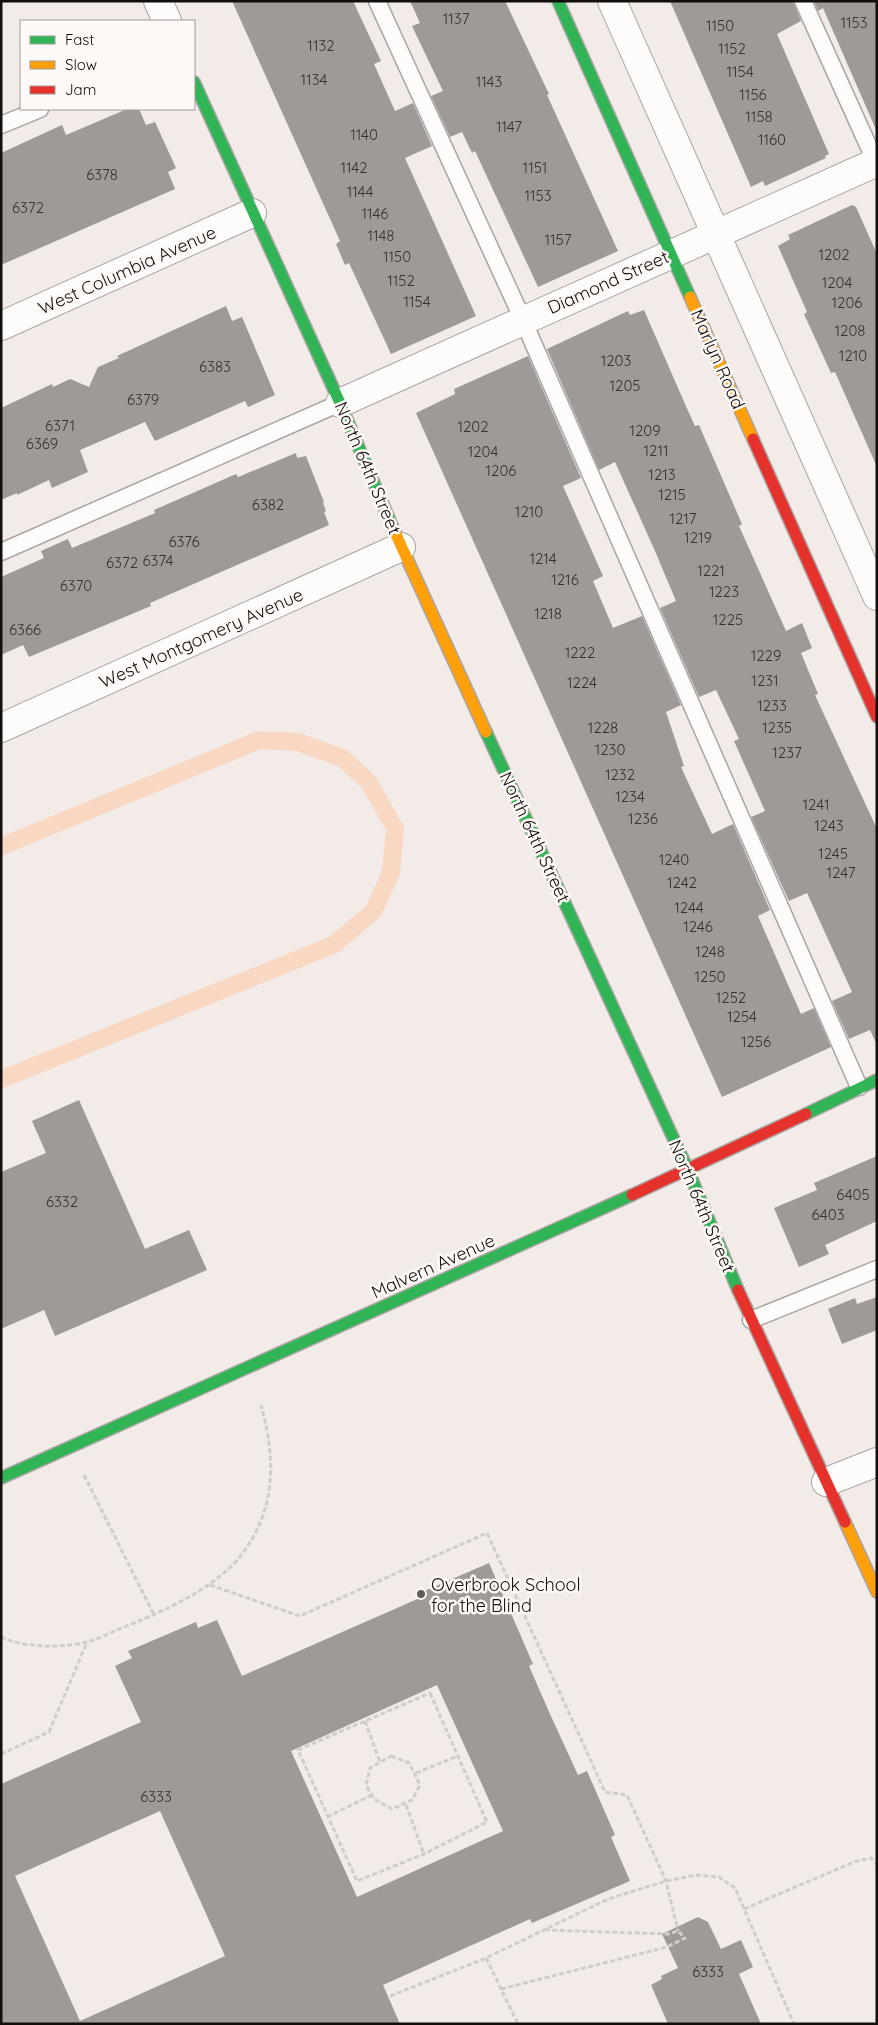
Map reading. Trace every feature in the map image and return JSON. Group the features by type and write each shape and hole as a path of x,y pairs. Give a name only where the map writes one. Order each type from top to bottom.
{"street":[{"path":"158,1 167,20"},
{"name":"Marlyn Road","path":"558,1 877,717"},
{"path":"612,1 877,596"},
{"name":"North 64th Street","path":"195,84 340,403 401,547 688,1170 751,1320 877,1592"},
{"name":"Diamond Street","path":"340,403 876,163"},
{"name":"West Columbia Avenue","path":"1,326 252,213"},
{"name":"West Montgomery Avenue","path":"1,728 401,547"},
{"name":"Malvern Avenue","path":"1,1478 688,1170 877,1080"},
{"path":"826,1482 877,1462"}],"lane":[{"path":"378,1 523,320 859,1087"},
{"path":"803,1 876,163"},
{"path":"1,125 38,110"},
{"path":"1,552 340,403"},
{"path":"751,1320 877,1269"}],"path":[{"path":"1,1637 44,1647 87,1642 154,1615 210,1585 245,1551 270,1495 268,1432 261,1405"},
{"path":"70,1448 154,1615"},
{"path":"210,1585 300,1616 487,1533 605,1792 627,1795 666,1881 678,1931 685,1938 667,1948 501,1990"},
{"path":"1,1754 49,1732 87,1642"},
{"path":"430,1693 458,1756 487,1822 424,1854 357,1881 298,1750 430,1693"},
{"path":"365,1720 380,1762"},
{"path":"391,1756 409,1763 416,1773 420,1785 412,1800 406,1805 392,1809 372,1795 366,1785 370,1768 380,1762 391,1756"},
{"path":"416,1773 458,1756"},
{"path":"327,1817 372,1795"},
{"path":"406,1805 424,1854"},
{"path":"744,1909 854,1862 871,1858 877,1864"},
{"path":"390,1996 486,1958 608,1899 666,1881 696,1875 719,1877 735,1888 794,2024"},
{"path":"544,1930 668,1934 678,1931"},
{"path":"486,1958 518,2024"}],"shaded area":[{"path":"258,731 300,733 347,750 376,777 404,827 400,874 381,916 339,952 1,1089 1,1070 329,937 367,905 382,870 386,830 362,788 338,766 296,751 261,749 1,856 1,837"}],"building":[{"path":"232,1 353,1 381,61 374,64 395,111 413,103 432,146 405,158 476,316 391,354 349,263 345,265 336,244 340,241"},
{"path":"410,1 505,1 549,94 547,95 618,251 538,287 475,151 472,153 462,132 450,137 431,96 443,91 412,26 420,23"},
{"path":"670,1 793,1 801,21 777,34 829,154 825,156 826,158 765,186 763,181 751,187"},
{"path":"814,1 877,1 877,132 823,8 818,11"},
{"path":"125,110 139,110 146,125 155,122 176,168 168,172 175,189 1,265 1,153 62,125 66,135"},
{"path":"852,205 856,207 877,254 877,467 835,372 831,373 804,314 807,312 778,246 790,239 788,235"},
{"path":"226,306 232,321 242,317 275,395 248,407 245,401 155,441 145,422 80,450 88,472 52,488 49,480 17,495 17,493 1,500 1,408 52,384 53,387 70,379 89,387 98,367 119,358 117,356"},
{"path":"644,310 695,426 699,425 742,524 739,526 786,631 802,623 812,648 801,653 818,694 815,695 877,829 877,1045 870,1030 849,1039 832,1001 852,992 807,893 789,901 751,817 765,811 734,741 739,739 716,690 699,697 660,608 676,601 655,551 615,462 599,470 547,349 628,311 630,315"},
{"path":"528,356 581,478 563,486 603,576 593,581 613,628 642,616 681,705 666,712 684,766 681,767 712,834 733,824 770,910 758,916 789,987 801,1014 814,1008 831,1047 722,1097 416,413 455,394 454,389"},
{"path":"296,453 297,458 306,456 324,502 326,511 324,512 329,525 150,603 151,606 29,657 23,645 1,655 1,577 44,558 41,551 68,539 72,548 155,513 154,510 236,474 238,477"},
{"path":"79,1100 145,1249 189,1230 207,1270 55,1336 44,1310 1,1329 1,1172 46,1153 32,1121"},
{"path":"877,1156 877,1221 825,1245 829,1254 799,1267 774,1208 817,1190 814,1183"},
{"path":"877,1297 877,1330 842,1344 828,1309 855,1298 857,1304"},
{"path":"489,1563 533,1664 529,1666 550,1714 578,1775 587,1771 615,1835 611,1837 630,1881 532,1923 530,1919 383,1985 400,2024 1,2024 1,1784 141,1722 115,1666 132,1658 128,1651 196,1622 198,1628 217,1620 242,1676 422,1597 420,1593","holes":["437,1685 503,1831 357,1897 291,1751","160,1811 225,1956 80,2021 15,1876"]},
{"path":"698,1917 708,1922 721,1949 741,1940 753,1967 739,1974 761,2024 668,2024 651,1985 662,1979 661,1976 678,1968 662,1934"}],"traffic: fast":[{"path":"558,1 690,297"},
{"path":"195,84 340,403 393,528"},
{"path":"486,732 688,1170 738,1290"},
{"path":"806,1114 877,1080"},
{"path":"1,1478 632,1195"}],"traffic: slow":[{"path":"690,297 753,439"},
{"path":"393,528 486,732"},
{"path":"845,1522 877,1592"}],"traffic: jam":[{"path":"753,439 877,717"},
{"path":"632,1195 806,1114"},
{"path":"738,1290 845,1522"}],"place":[{"name":"Overbrook School for the Blind","path":"421,1594"}]}
